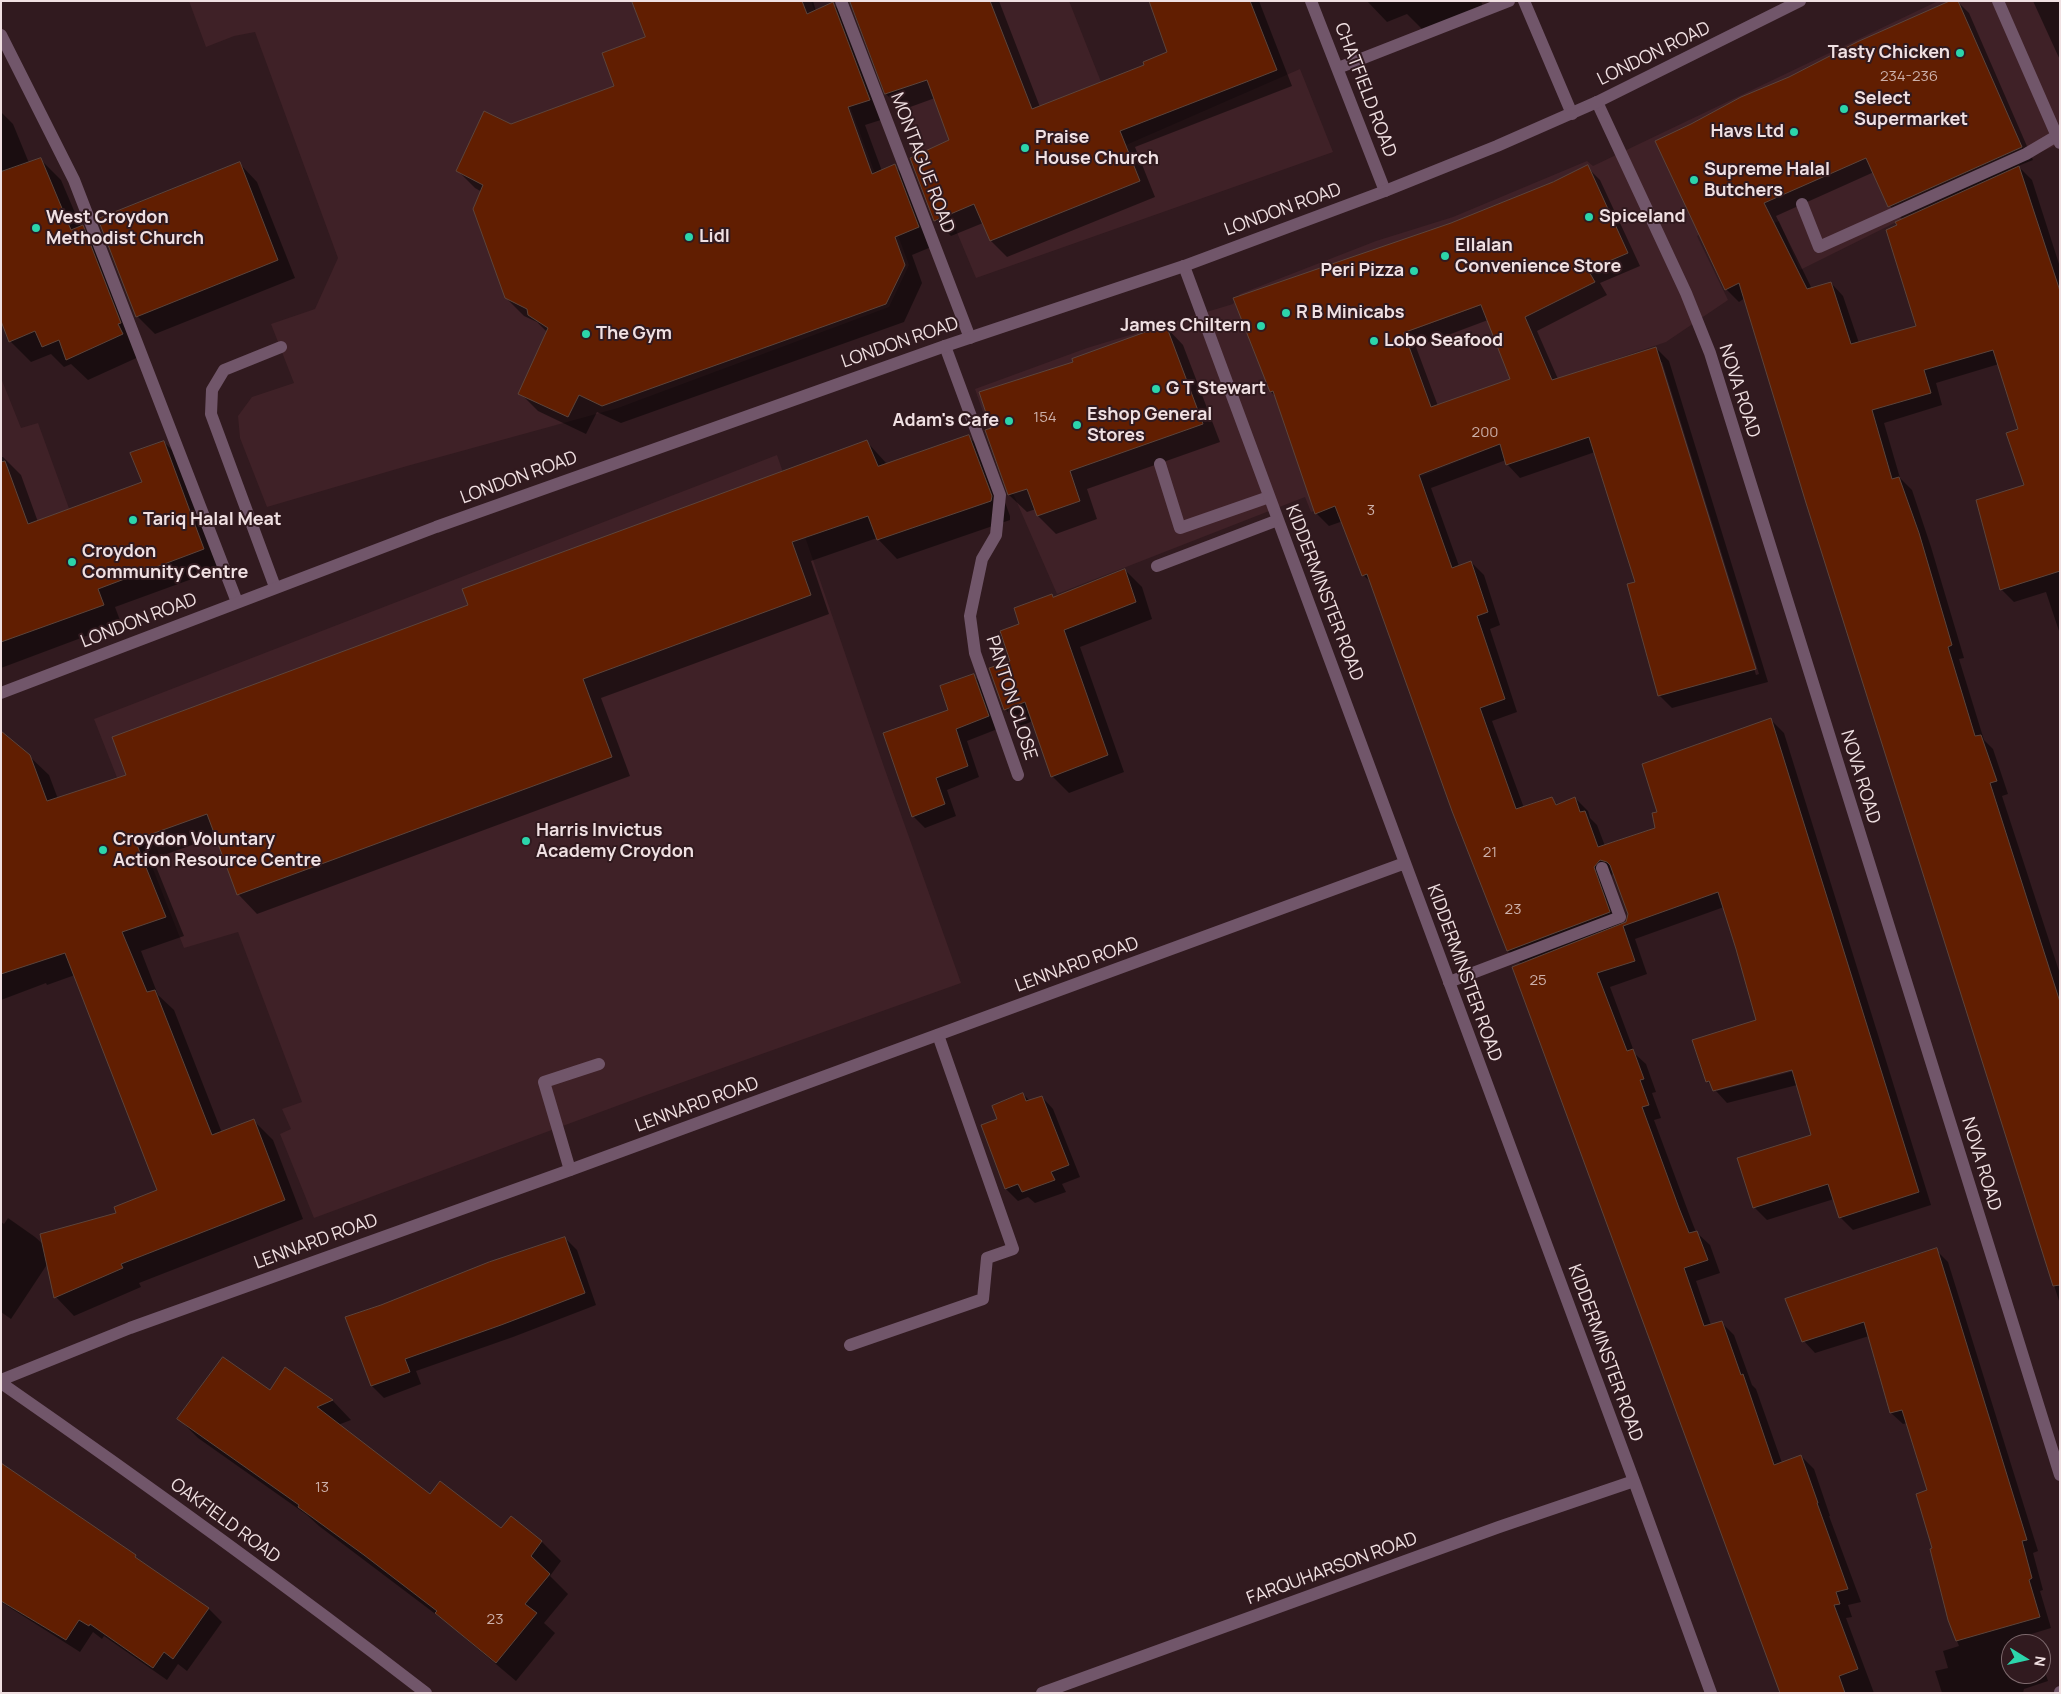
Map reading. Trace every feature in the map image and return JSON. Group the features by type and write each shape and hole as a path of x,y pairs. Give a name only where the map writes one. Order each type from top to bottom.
{"street":[{"name":"MONTAGUE ROAD","path":"841,1 970,338"},
{"name":"CHATFIELD ROAD","path":"1311,1 1385,191"},
{"path":"1338,68 1509,1"},
{"path":"1524,1 1572,114"},
{"name":"LONDON ROAD","path":"1,693 436,527 945,346 1184,266 1385,191 1572,114 1800,1"},
{"path":"1802,204 1819,247 2026,154 2059,137 1998,1"},
{"path":"1,35 74,180 237,602"},
{"name":"NOVA ROAD","path":"1597,102 1686,293 1710,353 2060,1474"},
{"name":"KIDDERMINSTER ROAD","path":"1184,266 1634,1480 1711,1693"},
{"name":"PANTON CLOSE","path":"945,346 1000,495 996,535 982,559 970,616 976,653 1018,775"},
{"path":"275,587 211,414 212,390 224,370 281,347"},
{"path":"1160,464 1180,528 1269,497"},
{"path":"1158,566 1278,520"},
{"name":"LENNARD ROAD","path":"1,1382 130,1328 570,1170 1405,863"},
{"path":"1449,982 1620,917 1602,868"},
{"path":"850,1345 983,1299 987,1258 1013,1249 938,1035"},
{"path":"570,1170 544,1082 599,1064"},
{"name":"OAKFIELD ROAD","path":"1,1382 86,1441 333,1621 426,1693"},
{"name":"FARQUHARSON ROAD","path":"1042,1693 1490,1530 1634,1480"}],"shaded area":[{"path":"189,1 811,1 909,265 889,307 618,408 267,507 240,438 238,416 252,397 294,383 271,324 315,309 338,258 255,32 234,36 206,47"},
{"path":"864,1 1069,1 1126,145 1300,69 1333,152 976,278 923,151"},
{"path":"1938,1 2060,1 2060,144 2023,159 1800,270 1779,221 1753,232 1745,212 1697,236 1728,300 1666,342 1516,393 1529,432 1428,474 1311,512 1305,497 1057,594 1005,475 975,389 1087,348 1233,304 1240,294 1376,241 1453,217 1587,161 1593,166"},
{"path":"1,378 21,428 38,423 104,605 1,642"},
{"name":"Harris Invictus Academy Croydon","path":"777,455 884,767 961,983 641,1097 314,1218 280,1134 291,1129 282,1109 302,1102 238,932 184,948 94,719"}],"building":[{"name":"Lidl","path":"632,1 802,1 807,14 833,2 870,100 848,107 872,174 895,164 919,227 895,237 905,265 886,304 602,406 579,395 568,417 518,394 548,328 528,315 527,309 505,298 473,209 483,185 456,171 484,111 511,124 614,86 602,53 645,37"},
{"path":"850,1 990,1 1032,109 1144,65 1143,62 1167,52 1149,1 1250,1 1277,70 1120,131 1140,181 990,241 974,204 934,221 910,158 949,140 927,80 885,94"},
{"path":"1950,1 1958,1 2022,147 1888,207 1866,158 1764,203 1807,289 1831,282 1851,344 1916,326 1886,230 1897,225 1895,222 2019,166 2060,291 2060,571 2000,590 1976,500 2024,485 2006,433 2018,429 1993,350 1924,370 1931,393 1872,410 1892,479 1899,477 1919,533 1952,645 1948,647 1975,736 1981,735 1997,781 1990,783 2060,1002 2060,1285 2053,1286 1806,503 1739,283 1725,290 1655,141 1741,97 1789,77 1857,42"},
{"name":"West Croydon Methodist Church","path":"41,158 71,230 83,225 121,323 118,324 123,334 66,360 59,340 42,347 35,331 9,342 1,321 1,172"},
{"path":"240,162 278,260 136,317 98,219"},
{"path":"1588,165 1628,253 1588,270 1595,282 1525,317 1552,380 1656,347 1756,669 1658,696 1627,584 1635,582 1589,437 1506,465 1500,444 1419,475 1452,568 1471,561 1488,612 1477,616 1505,699 1480,708 1516,809 1552,797 1556,805 1575,797 1580,812 1585,811 1598,847 1655,828 1652,813 1657,812 1642,764 1771,718 1919,1192 1839,1218 1828,1184 1753,1208 1737,1158 1811,1135 1792,1070 1713,1091 1709,1081 1706,1082 1692,1040 1756,1020 1718,892 1623,926 1635,961 1597,973 1627,1051 1633,1049 1644,1079 1640,1080 1649,1105 1642,1107 1679,1208 1689,1233 1697,1231 1708,1260 1684,1268 1704,1326 1722,1321 1741,1375 1743,1374 1774,1465 1801,1455 1848,1589 1836,1592 1840,1604 1834,1605 1858,1669 1839,1676 1845,1693 1780,1693 1512,967 1626,922 1628,914 1610,865 1600,860 1594,867 1610,912 1507,951 1452,811 1367,574 1362,576 1335,506 1315,514 1273,391 1270,392 1233,298 1451,223 1553,182","holes":["1481,305 1510,379 1431,407 1404,333"]},
{"path":"1166,325 1203,424 1070,471 1080,501 1037,516 1027,489 1008,495 985,430 991,428 979,392 1073,362 1072,359"},
{"path":"969,435 992,496 991,501 877,540 868,516 792,542 811,595 583,679 612,757 237,895 207,814 135,840 166,917 122,932 147,992 155,990 212,1135 254,1119 285,1200 121,1264 123,1268 54,1298 40,1234 116,1213 114,1207 157,1190 65,953 1,974 1,731 30,755 47,801 126,775 112,737 468,605 462,589 867,440 878,466"},
{"path":"164,441 204,549 98,589 104,605 1,642 1,462 5,461 28,524 142,482 130,453"},
{"path":"1125,569 1136,602 1064,630 1108,755 1051,777 1025,702 1004,710 989,668 1010,661 1000,631 1019,624 1014,608 1052,594 1053,597"},
{"path":"974,674 989,716 956,729 968,766 936,778 945,804 912,817 883,733 948,710 940,686"},
{"path":"1023,1093 1026,1101 1042,1096 1069,1165 1051,1172 1055,1180 1022,1192 1018,1184 1005,1189 981,1125 997,1119 992,1106"},
{"path":"565,1237 585,1293 405,1359 410,1372 371,1386 345,1317 381,1305 489,1262"},
{"path":"1937,1248 2027,1540 2022,1541 2032,1578 2029,1580 2040,1617 1956,1641 1948,1620 1930,1549 1932,1548 1916,1494 1927,1490 1902,1410 1890,1413 1864,1322 1802,1342 1785,1299"},
{"path":"223,1357 270,1390 285,1367 333,1400 317,1407 430,1494 440,1481 501,1528 511,1516 542,1541 531,1556 550,1574 525,1604 537,1613 496,1663 435,1613 437,1611 298,1507 299,1505 177,1419"},
{"path":"1,1463 136,1555 135,1557 209,1608 173,1659 164,1652 153,1668 90,1624 89,1626 79,1620 66,1640 1,1601"}],"place":[{"name":"Tasty Chicken","path":"1960,53"},
{"name":"Select Supermarket","path":"1844,109"},
{"name":"Havs Ltd","path":"1794,132"},
{"name":"Praise House Church","path":"1025,148"},
{"name":"Supreme Halal Butchers","path":"1694,180"},
{"name":"Spiceland","path":"1589,217"},
{"name":"West Croydon Methodist Church","path":"36,228"},
{"name":"Lidl","path":"689,237"},
{"name":"Ellalan Convenience Store","path":"1445,256"},
{"name":"Peri Pizza","path":"1414,271"},
{"name":"R B Minicabs","path":"1286,313"},
{"name":"James Chiltern","path":"1261,326"},
{"name":"The Gym","path":"586,334"},
{"name":"Lobo Seafood","path":"1374,341"},
{"name":"G T Stewart","path":"1156,389"},
{"name":"Adam's Cafe","path":"1009,421"},
{"name":"Eshop General Stores","path":"1077,425"},
{"name":"Tariq Halal Meat","path":"133,520"},
{"name":"Croydon Community Centre","path":"72,562"},
{"name":"Harris Invictus Academy Croydon","path":"526,841"},
{"name":"Croydon Voluntary Action Resource Centre","path":"103,850"}]}
